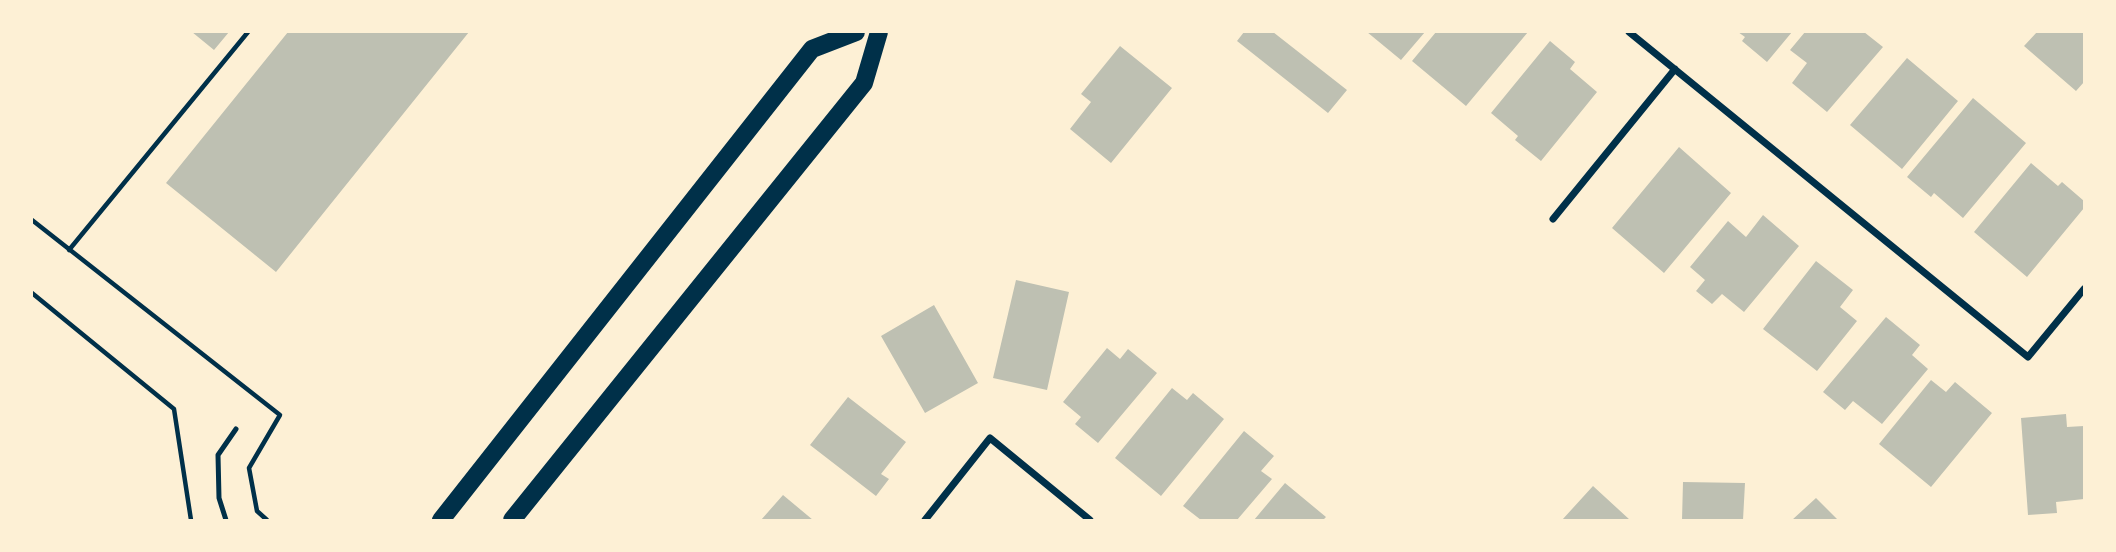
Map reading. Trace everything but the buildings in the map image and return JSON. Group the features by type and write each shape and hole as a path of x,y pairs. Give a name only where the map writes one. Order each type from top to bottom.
{"main road":[{"path":"441,520 812,49 856,32"},
{"path":"512,520 864,83 879,32"}],"street":[{"path":"1629,32 2028,357 2084,289"},
{"path":"1553,219 1675,69"},
{"path":"925,520 990,439 1090,520"}],"lane":[{"path":"226,520 219,498 218,455 236,429"}],"path":[{"path":"69,250 248,32"},
{"path":"32,220 280,415 249,468 257,511 267,520"},
{"path":"32,293 174,410 191,520"}]}
